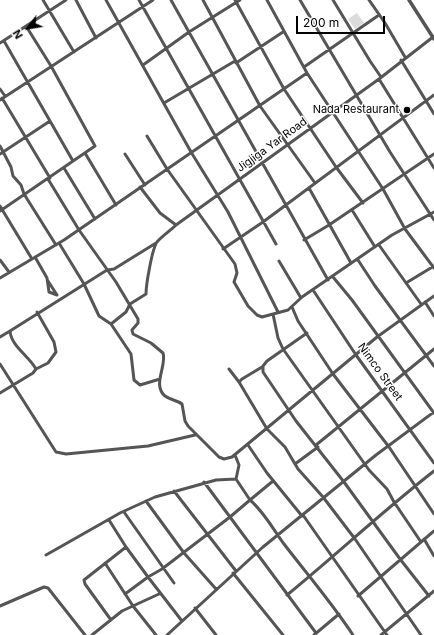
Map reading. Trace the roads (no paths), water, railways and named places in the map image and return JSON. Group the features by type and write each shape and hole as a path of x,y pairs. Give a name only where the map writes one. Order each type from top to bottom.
{"street":[{"path":"43,0 74,52"},
{"path":"0,43 50,12 66,0"},
{"path":"76,0 96,38"},
{"path":"106,0 192,152 218,194 278,312"},
{"path":"139,0 276,244"},
{"path":"2,98 153,0"},
{"path":"171,0 238,122 263,163 304,240 328,280"},
{"path":"203,0 260,106 315,183"},
{"path":"143,65 189,32 236,1 240,0"},
{"path":"267,0 283,32 307,73 383,189 405,228 434,267 406,283"},
{"path":"300,0 380,136 434,220"},
{"path":"333,0 434,168"},
{"path":"369,0 405,57"},
{"path":"409,0 434,37"},
{"path":"236,1 284,89 336,167 345,176 363,203"},
{"path":"304,67 354,34 379,15"},
{"path":"1,210 95,146 51,66 26,26"},
{"path":"164,103 236,62 283,32"},
{"name":"Jigjiga Yar Road","path":"0,337 58,297 107,270 114,269 157,243 176,225 196,210 357,95 405,57 434,37"},
{"path":"4,41 73,161"},
{"path":"402,60 434,114"},
{"path":"0,278 79,230 215,136 238,122 307,73"},
{"path":"0,89 2,98 79,230 130,304 138,319 138,323 132,330 133,334 151,343 164,355 163,370 159,384 164,395 182,404 185,421 195,435 219,457 228,459 235,455 290,411 377,337 434,296"},
{"path":"223,249 264,222 336,167 404,119 434,95"},
{"path":"2,154 50,121"},
{"path":"147,136 167,169 235,264 237,273 234,282 252,312 262,317 292,307 301,298 351,263 358,260 397,231 434,212"},
{"path":"0,146 2,154 11,168 13,176 21,185 24,194 84,284 99,316 111,324 131,354 134,380 140,385 160,379"},
{"path":"85,153 116,205"},
{"path":"125,154 145,185"},
{"path":"304,240 329,226 434,154"},
{"path":"64,168 95,219"},
{"path":"140,187 160,213 176,225"},
{"path":"309,188 351,263"},
{"path":"0,206 1,210 47,278 49,292 58,297"},
{"path":"352,210 375,247"},
{"path":"111,324 126,312 130,304 146,294 147,276 152,264 157,243"},
{"path":"379,245 421,304"},
{"path":"0,260 8,272"},
{"path":"358,260 399,320 434,366"},
{"path":"279,261 301,298"},
{"path":"167,635 256,553 323,497 434,413 377,337 352,300 333,277"},
{"name":"Nimco Street","path":"313,290 356,354 434,463"},
{"path":"425,302 434,316"},
{"path":"292,307 298,321 333,374 388,447 434,514"},
{"path":"0,393 48,363 56,352 54,342 37,312"},
{"path":"273,314 278,338 283,349 366,465 387,489 394,502 434,556"},
{"path":"10,331 13,341 32,363 36,370"},
{"path":"239,382 307,333"},
{"path":"295,464 434,349"},
{"path":"0,364 56,452 66,454 148,446 195,435"},
{"path":"263,366 264,375 290,411 374,521 400,559 430,596"},
{"path":"229,369 239,382 267,429 285,447 295,464 323,497 355,539 421,635"},
{"path":"248,445 273,481 303,515 358,596 386,634"},
{"path":"235,455 239,465 236,479 250,500 256,505 278,536 339,614 353,635"},
{"path":"287,594 355,539 394,502 434,471"},
{"path":"46,555 146,500 204,482 222,479 236,479"},
{"path":"125,594 148,577 162,569 208,534 273,481"},
{"path":"204,482 315,634 339,614"},
{"path":"174,491 283,635"},
{"path":"146,500 184,552 216,589"},
{"path":"124,512 162,569 174,583"},
{"path":"109,520 159,594 182,621"},
{"path":"358,596 381,578 400,559 434,531"},
{"path":"111,620 85,584 84,580 126,547"},
{"path":"105,563 133,606 156,635"},
{"path":"0,606 44,587 48,588 85,635"},
{"path":"381,635 386,634 434,591"},
{"path":"92,635 111,620 133,606 147,601 159,594"},
{"path":"196,608 216,635"}],"place":[{"name":"Nada Restaurant","path":"407,110"}]}
